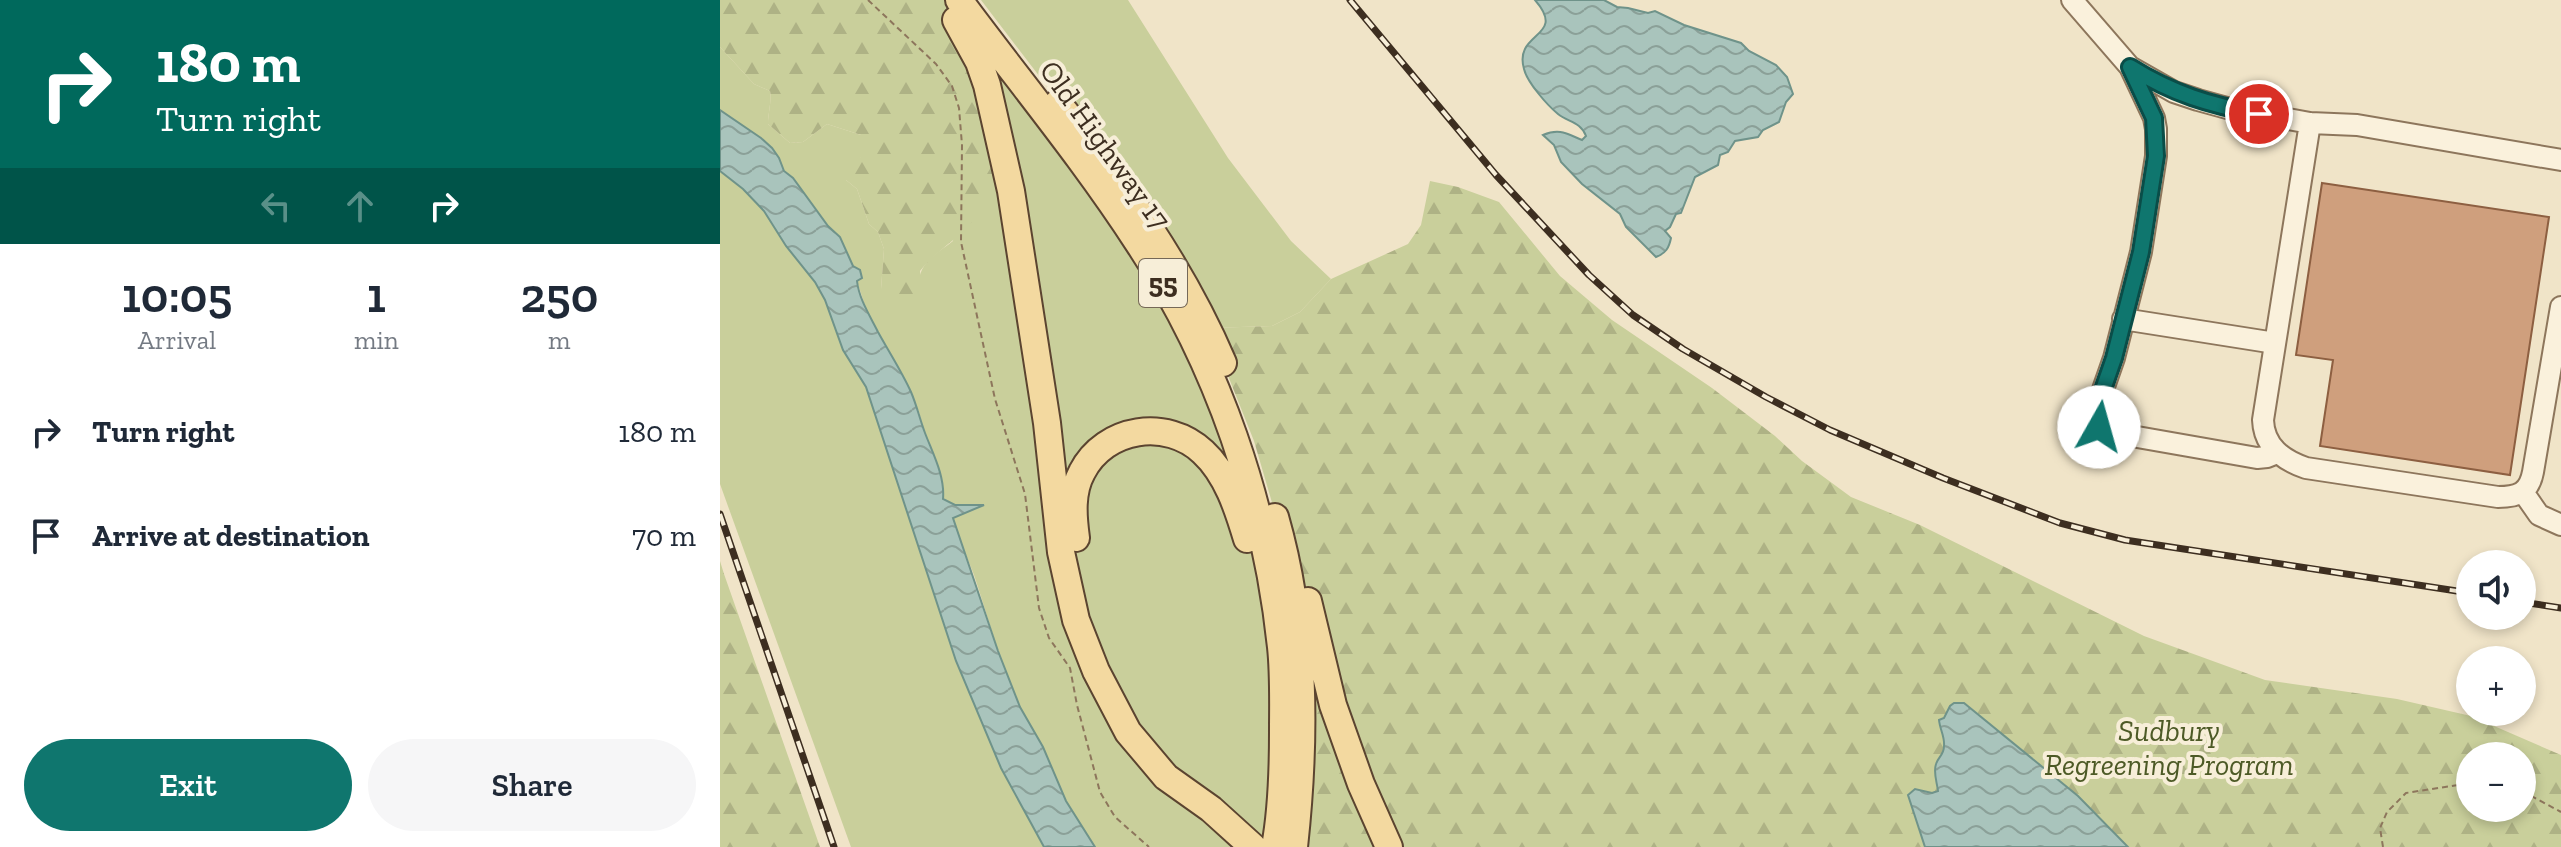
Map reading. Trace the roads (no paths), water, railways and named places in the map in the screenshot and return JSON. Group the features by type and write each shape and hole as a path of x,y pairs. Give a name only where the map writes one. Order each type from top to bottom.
{"main road":[{"path":"944,0 979,62 999,134 1011,191 1047,423 1061,552 1076,620 1096,671 1128,732 1166,777 1220,817 1253,847"},
{"name":"Old Highway 17","path":"959,0 1124,221 1195,344 1227,417 1262,537 1281,648 1283,768 1275,847"},
{"name":"Old Highway 17","path":"980,0 1098,153 1152,231 1183,281 1233,386 1278,526 1295,613 1301,689 1294,847"},
{"path":"1220,817 1141,723 1095,623 1081,570 1074,525 1076,487 1091,458 1116,440 1137,431 1178,436 1203,451 1214,463 1231,494 1257,576 1275,611"},
{"path":"1278,526 1295,551 1333,705 1361,784 1389,847"}],"street":[{"path":"2072,0 2130,67 2154,118 2156,156 2141,252 2099,401 2099,427 2103,431 2257,458 2277,453"},
{"path":"2130,67 2174,92 2227,108 2310,123 2357,125 2561,160"},
{"path":"2310,123 2263,420 2268,441 2288,462 2306,468 2498,497 2523,492 2529,488 2533,472 2561,307"},
{"path":"2123,319 2275,343"},
{"path":"2523,492 2539,515 2561,525"}],"water":[{"path":"1535,0 1604,0 1617,7 1648,13 1655,11 1684,25 1741,43 1749,51 1776,65 1787,77 1793,94 1786,102 1779,122 1763,130 1758,137 1735,141 1728,152 1720,155 1718,165 1695,177 1681,213 1676,214 1665,231 1671,238 1669,245 1656,257 1626,227 1620,214 1582,184 1561,162 1554,145 1543,135 1559,132 1582,140 1586,136 1578,125 1548,105 1533,87 1524,69 1526,48 1546,21 1544,12"},
{"path":"720,110 772,148 784,171 840,237 853,266 860,270 862,278 857,281 860,294 911,392 935,457 943,499 955,505 984,505 953,518 1020,707 1043,747 1066,801 1095,847 1044,847 1001,768 956,661 866,387 843,350 815,282 786,246 764,211 720,171"},
{"path":"1954,703 1964,703 2078,796 2128,847 1925,847 1908,795 1915,789 1932,793 1938,791 1935,767 1944,743 1939,720 1944,718"}],"railway":[{"path":"1350,0 1496,175 1589,275 1633,315 1683,349 1766,397 1830,430 2060,523 2125,540 2456,591"},
{"path":"720,514 834,847"},
{"path":"2536,604 2561,608"}],"park label":[{"name":"Sudbury Regreening Program","path":"2169,748"}]}
